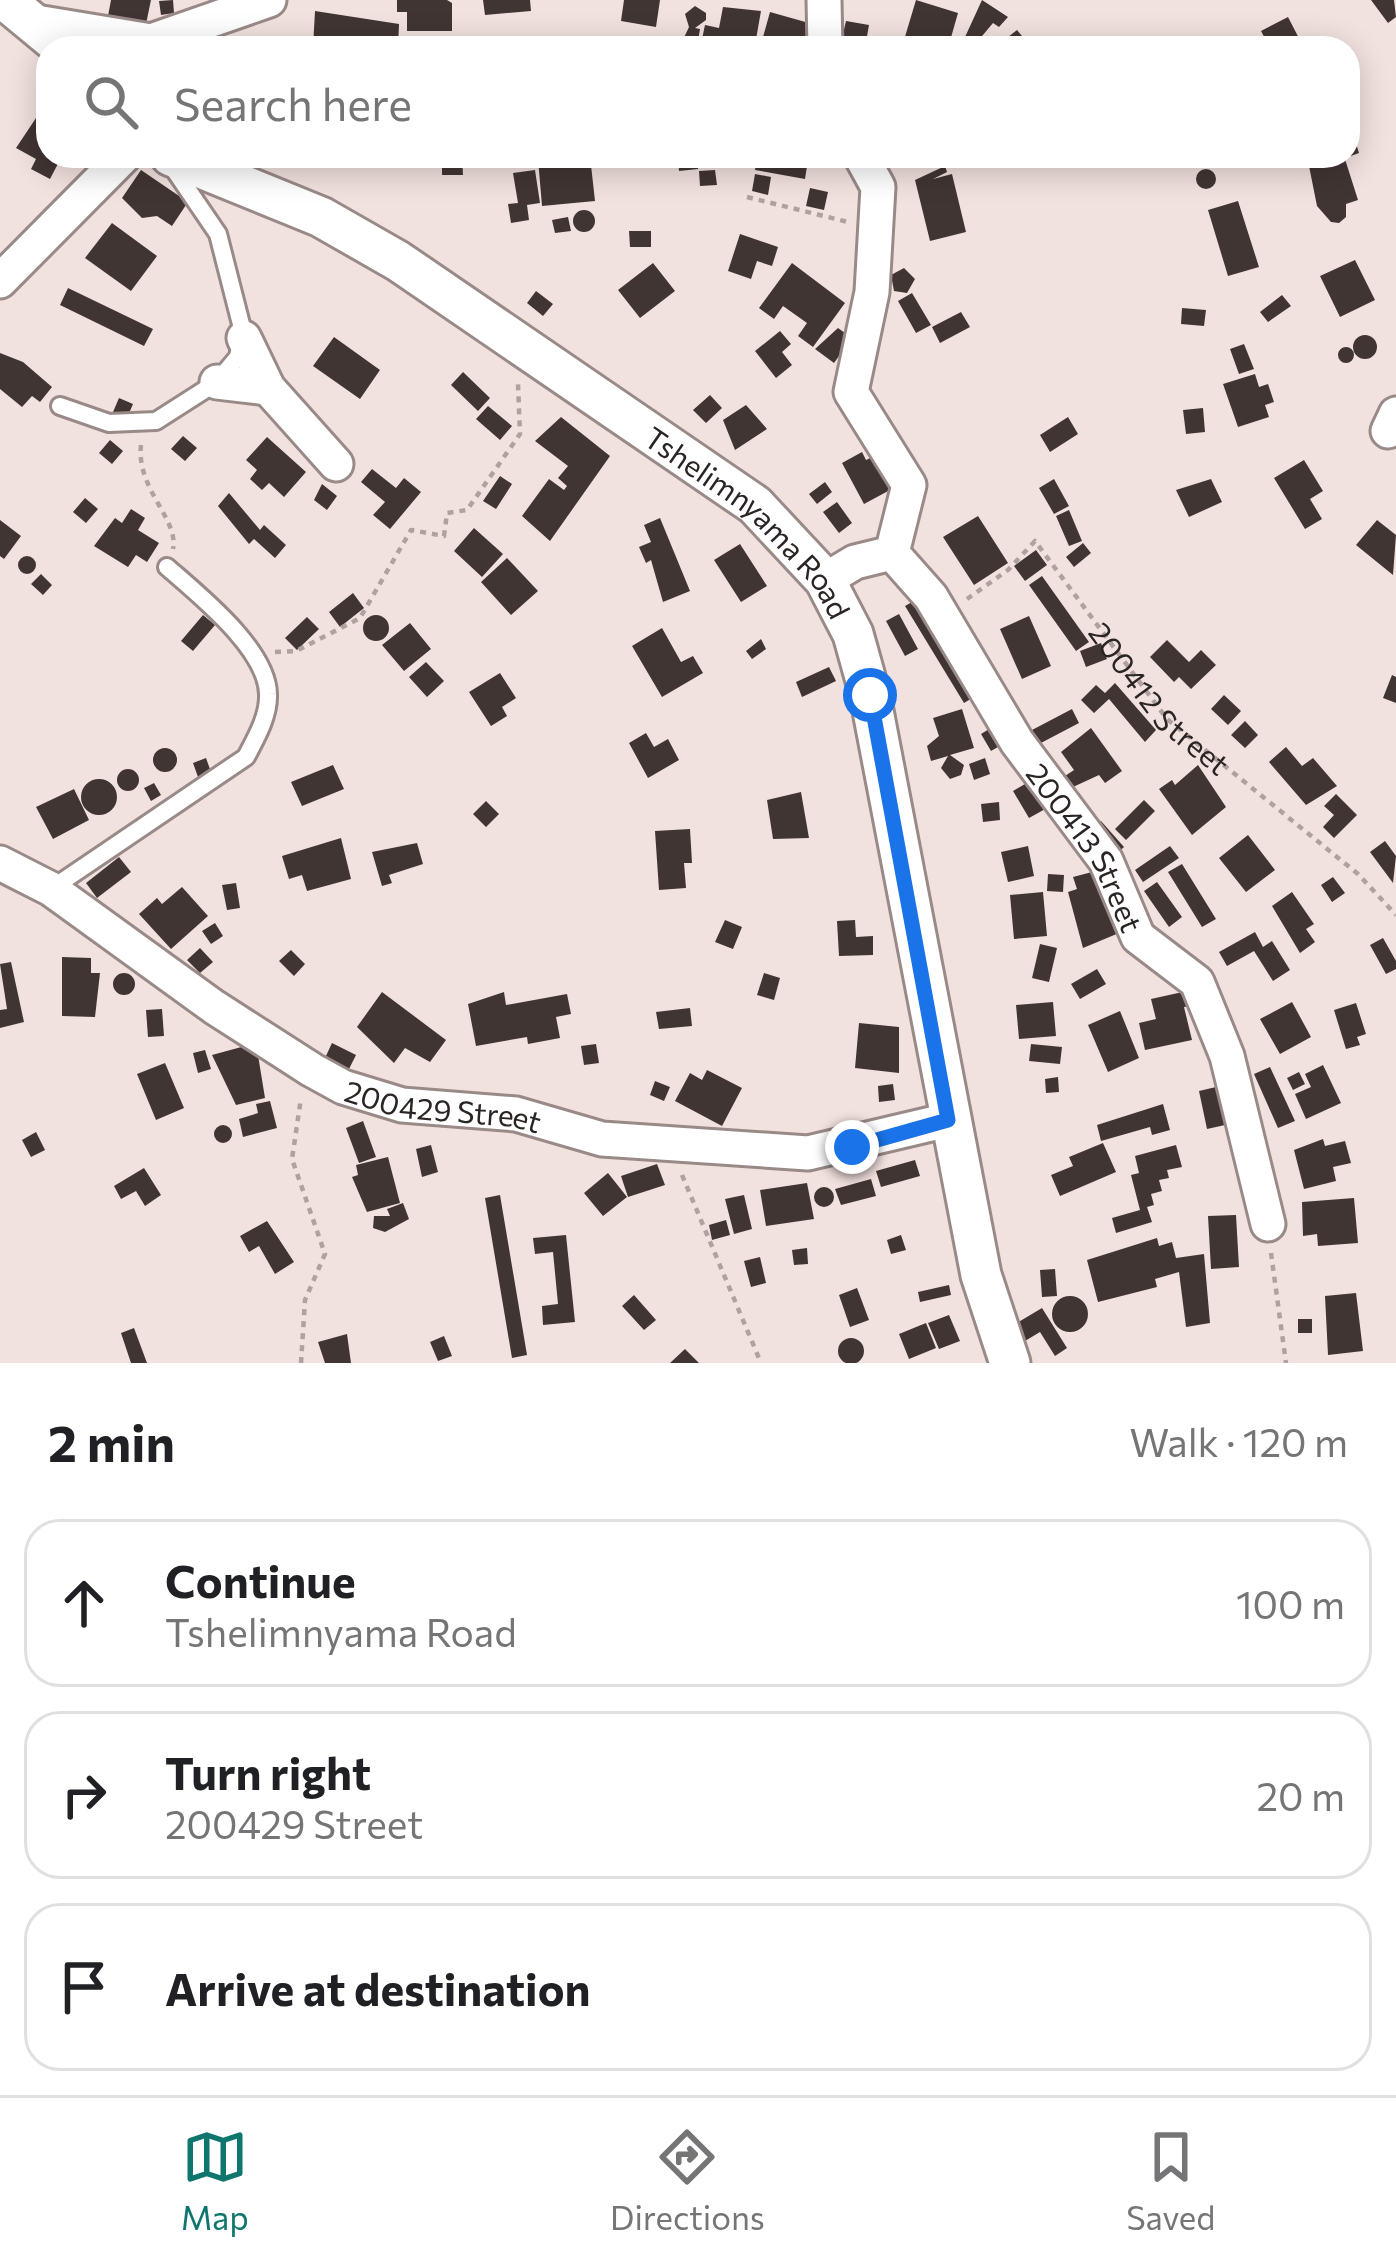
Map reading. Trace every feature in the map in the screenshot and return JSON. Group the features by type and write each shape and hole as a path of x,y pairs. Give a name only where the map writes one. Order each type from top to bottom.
{"street":[{"path":"165,36 269,0"},
{"path":"824,0 825,36"},
{"path":"35,23 119,36"},
{"path":"0,280 112,168"},
{"name":"Tshelimnyama Road","path":"199,168 321,217 398,261 754,506 824,580 853,634 870,695 948,1120 981,1275 1010,1363"},
{"path":"824,580 855,562 892,553 909,484 851,392 872,292 878,187 868,168"},
{"path":"244,338 268,388 336,464"},
{"path":"217,382 268,388"},
{"name":"200413 Street","path":"892,553 942,615 1017,742 1106,861 1138,937 1197,982 1226,1056 1268,1223"},
{"name":"200429 Street","path":"0,863 50,889 214,1007 325,1077 401,1105 516,1114 602,1139 808,1154 948,1120"}],"lane":[{"path":"60,406 109,423 156,421 217,382 238,358 244,338 218,234 177,168"},
{"path":"50,889 246,757 269,697 266,678 250,652 217,610 167,567"}],"path":[{"path":"747,197 876,229"},
{"path":"250,652 296,651 360,618 411,530 445,536 447,513 467,510 520,434 523,410 509,338"},
{"path":"156,421 139,451 146,488 176,540 167,567"},
{"name":"200412 Street","path":"942,615 1008,570 1035,541 1167,719 1358,874 1396,915"},
{"path":"301,1363 305,1300 325,1254 292,1159 295,1121 304,1088 325,1077"},
{"path":"668,1142 761,1363"},
{"path":"1268,1223 1286,1363"}],"building":[{"path":"111,0 151,0 146,24 108,16"},
{"path":"173,0 174,13 161,15 159,1"},
{"path":"397,0 447,0 452,3 452,31 407,31 407,12 397,12"},
{"path":"483,0 530,0 531,11 485,15"},
{"path":"624,0 660,0 656,27 621,21"},
{"path":"916,0 958,13 951,36 905,36"},
{"path":"982,0 1008,17 999,27 993,23 982,36 966,36"},
{"path":"1371,0 1394,0 1396,17 1388,23"},
{"path":"695,6 706,13 706,20 695,28 700,29 699,36 685,36 689,27 685,14"},
{"path":"723,7 761,11 757,36 703,36 705,25 719,28"},
{"path":"315,11 399,24 398,36 314,36"},
{"path":"770,12 816,25 813,36 763,36"},
{"path":"1288,17 1298,36 1264,36 1261,31"},
{"path":"846,21 869,25 867,36 842,36"},
{"path":"36,118 36,159 16,148"},
{"path":"36,159 36,168 56,168 50,179 31,169"},
{"path":"442,168 463,168 463,175 442,175"},
{"path":"539,168 591,168 595,201 542,206"},
{"path":"755,168 807,168 805,179"},
{"path":"941,168 947,172 933,179 952,174 966,232 930,241 915,180"},
{"path":"1309,168 1348,168 1358,200 1346,204 1346,217 1331,222 1317,206"},
{"path":"1206,169 1216,179 1206,189 1196,179"},
{"path":"141,170 188,202 172,226 157,216 142,218 122,198"},
{"path":"535,170 540,203 527,205 529,220 511,223 508,204 518,203 513,173"},
{"path":"715,170 717,185 700,186 699,171"},
{"path":"755,174 771,177 768,195 752,191"},
{"path":"810,188 828,192 824,210 806,206"},
{"path":"1238,201 1259,267 1228,276 1208,210"},
{"path":"584,210 595,221 584,232 573,221"},
{"path":"568,217 571,231 555,233 552,220"},
{"path":"112,223 157,256 131,291 85,258"},
{"path":"629,231 651,231 651,247 630,247"},
{"path":"740,234 778,247 772,266 757,261 751,279 728,271"},
{"path":"1355,260 1375,300 1340,317 1320,276"},
{"path":"653,263 675,291 640,318 618,290"},
{"path":"792,263 845,303 813,347 798,336 807,323 783,306 774,319 759,308"},
{"path":"904,268 915,279 907,293 894,291 891,275"},
{"path":"68,288 153,329 144,346 60,305"},
{"path":"536,291 553,304 543,316 527,303"},
{"path":"912,293 931,325 916,333 898,301"},
{"path":"1282,295 1291,306 1268,322 1260,312"},
{"path":"1182,308 1206,310 1204,326 1181,324"},
{"path":"961,312 970,327 940,343 932,327"},
{"path":"838,328 852,338 834,363 815,349"},
{"path":"780,331 791,344 782,352 792,365 776,378 755,351"},
{"path":"1365,335 1377,347 1365,359 1353,347"},
{"path":"334,337 380,370 360,399 313,366"},
{"path":"1244,344 1254,369 1239,374 1230,349"},
{"path":"1346,347 1354,355 1346,363 1338,355"},
{"path":"0,353 23,362 52,387 40,402 32,396 22,407 0,389"},
{"path":"463,372 490,398 478,411 451,385"},
{"path":"1255,374 1259,387 1268,384 1274,402 1265,405 1269,417 1238,427 1223,384"},
{"path":"710,395 722,408 706,423 693,410"},
{"path":"119,398 133,404 127,418 113,412"},
{"path":"746,405 767,429 735,450 723,420"},
{"path":"488,406 512,426 500,440 476,419"},
{"path":"1203,408 1205,432 1186,434 1183,410"},
{"path":"561,417 610,456 550,541 522,516 549,479 564,490 567,486 558,478 568,466 535,441"},
{"path":"1068,417 1078,434 1050,452 1040,435"},
{"path":"183,436 197,448 185,461 171,449"},
{"path":"267,437 306,472 284,497 269,483 262,490 250,479 257,470 246,460"},
{"path":"110,440 123,451 112,464 99,453"},
{"path":"862,452 866,460 877,455 890,490 864,504 842,463"},
{"path":"1304,460 1323,491 1310,499 1322,519 1305,529 1274,478"},
{"path":"372,469 396,488 404,478 421,492 390,529 373,515 385,502 361,482"},
{"path":"500,476 512,484 496,509 483,501"},
{"path":"1054,479 1069,506 1054,514 1039,488"},
{"path":"1211,479 1222,502 1189,517 1176,490"},
{"path":"825,482 832,492 817,504 809,494"},
{"path":"322,484 337,496 327,510 314,500"},
{"path":"229,493 260,530 264,525 286,545 275,558 254,539 249,544 218,506"},
{"path":"85,498 98,509 86,523 73,512"},
{"path":"837,502 852,523 839,533 823,512"},
{"path":"131,509 145,518 138,530 159,543 147,562 136,555 128,567 94,546 115,518 122,523"},
{"path":"1069,510 1082,541 1069,546 1056,516"},
{"path":"978,516 1008,563 974,585 943,537"},
{"path":"660,518 690,591 663,602 651,560 646,563 639,547 651,542 644,525"},
{"path":"0,520 21,536 4,559 0,556"},
{"path":"1377,520 1396,535 1393,575 1356,545"},
{"path":"474,528 503,554 482,577 454,551"},
{"path":"1083,543 1091,553 1074,567 1066,557"},
{"path":"740,544 767,586 741,602 714,560"},
{"path":"1036,550 1047,565 1025,581 1014,566"},
{"path":"27,556 36,565 27,574 18,565"},
{"path":"507,558 538,591 511,615 481,582"},
{"path":"41,574 52,585 43,595 31,584"},
{"path":"1042,576 1089,642 1076,651 1029,585"},
{"path":"353,593 364,608 340,627 329,612"},
{"path":"919,598 977,695 964,703 905,606"},
{"path":"899,614 918,649 905,656 886,621"},
{"path":"203,615 215,625 193,651 181,641"},
{"path":"376,615 389,628 376,641 363,628"},
{"path":"1029,616 1051,666 1022,679 1000,629"},
{"path":"307,617 319,629 297,650 285,638"},
{"path":"410,623 431,649 404,671 382,645"},
{"path":"662,628 681,662 693,656 703,673 662,697 632,646"},
{"path":"761,639 766,649 752,659 746,651"},
{"path":"1167,640 1189,662 1201,650 1216,665 1191,689 1179,677 1174,682 1150,657"},
{"path":"1101,643 1107,659 1086,667 1080,651"},
{"path":"426,662 444,681 427,697 409,677"},
{"path":"829,667 836,681 802,697 796,682"},
{"path":"500,673 516,698 502,707 507,716 491,726 469,692"},
{"path":"1392,675 1396,677 1396,703 1383,698"},
{"path":"1115,683 1156,730 1145,742 1109,699 1094,713 1081,700 1096,685 1105,693"},
{"path":"1224,695 1241,711 1228,725 1211,709"},
{"path":"962,709 974,748 950,755 964,765 961,775 950,779 941,768 948,756 931,761 927,746 939,736 933,718"},
{"path":"1072,709 1079,723 1039,744 1032,730"},
{"path":"1245,721 1258,735 1245,748 1231,735"},
{"path":"994,726 1005,743 991,751 981,734"},
{"path":"1091,728 1122,771 1105,783 1099,775 1073,787 1065,776 1074,770 1061,752"},
{"path":"646,733 654,747 668,739 679,760 648,778 629,743"},
{"path":"1286,747 1302,766 1313,758 1337,786 1306,805 1269,762"},
{"path":"165,748 177,760 165,772 153,760"},
{"path":"206,758 211,772 198,777 193,763"},
{"path":"985,758 990,774 974,780 969,764"},
{"path":"333,765 344,789 302,806 291,782"},
{"path":"1198,765 1226,807 1192,835 1159,789 1172,780 1175,785"},
{"path":"128,769 139,780 128,791 117,780"},
{"path":"99,779 112,784 117,797 112,810 99,815 86,810 81,797 86,784"},
{"path":"1030,781 1047,808 1029,818 1013,791"},
{"path":"154,783 161,795 151,801 144,788"},
{"path":"74,789 89,820 53,839 36,807"},
{"path":"801,792 809,838 773,839 767,800"},
{"path":"1336,794 1357,815 1334,838 1323,827 1334,815 1324,806"},
{"path":"1144,800 1155,811 1126,840 1115,829"},
{"path":"486,801 499,814 486,827 473,814"},
{"path":"999,802 1000,820 983,822 981,804"},
{"path":"1101,821 1124,847 1114,856 1091,828"},
{"path":"690,829 692,863 684,863 686,888 659,890 655,831"},
{"path":"1248,835 1275,870 1246,892 1219,858"},
{"path":"341,838 351,879 307,891 302,875 289,879 282,856"},
{"path":"1385,841 1396,856 1393,883 1370,852"},
{"path":"417,843 423,864 389,875 392,883 382,886 372,852"},
{"path":"1028,846 1034,876 1008,882 1001,852"},
{"path":"1170,846 1179,858 1143,882 1135,870"},
{"path":"119,857 131,872 97,898 86,883"},
{"path":"1182,864 1216,919 1202,927 1168,872"},
{"path":"1092,872 1096,885 1104,883 1119,933 1083,948 1068,892 1077,889 1073,877"},
{"path":"1048,874 1064,875 1063,892 1047,891"},
{"path":"1333,877 1345,893 1332,902 1321,885"},
{"path":"1157,882 1182,917 1169,927 1144,891"},
{"path":"236,883 240,908 227,910 222,885"},
{"path":"182,887 208,916 171,949 139,914 157,898 162,904"},
{"path":"1043,892 1047,936 1014,939 1010,895"},
{"path":"1292,892 1314,924 1306,929 1315,942 1300,953 1272,906"},
{"path":"725,920 742,927 733,949 715,942"},
{"path":"855,920 856,937 873,936 873,955 839,956 837,921"},
{"path":"215,923 223,936 211,944 202,931"},
{"path":"1255,932 1263,947 1272,941 1290,970 1273,981 1254,951 1227,966 1219,952"},
{"path":"1383,938 1396,961 1396,969 1386,974 1370,945"},
{"path":"1040,944 1057,948 1049,982 1032,978"},
{"path":"200,948 213,962 200,973 187,960"},
{"path":"291,950 305,964 294,976 279,961"},
{"path":"62,957 91,958 91,973 100,973 95,1017 62,1016"},
{"path":"11,962 24,1022 0,1028 0,1010 7,1009 0,964"},
{"path":"1097,969 1106,984 1080,999 1071,984"},
{"path":"124,973 135,984 124,995 113,984"},
{"path":"764,973 780,978 774,1000 757,995"},
{"path":"1187,991 1190,1006 1184,1007 1192,1040 1145,1050 1139,1023 1156,1019 1151,999"},
{"path":"382,992 446,1040 430,1062 405,1048 394,1063 357,1027"},
{"path":"504,992 506,1005 567,994 571,1014 556,1017 560,1038 528,1044 527,1037 476,1046 468,1004"},
{"path":"1053,1002 1056,1036 1019,1039 1016,1005"},
{"path":"1292,1002 1311,1037 1280,1054 1260,1019"},
{"path":"1356,1003 1366,1034 1357,1037 1360,1045 1346,1049 1334,1010"},
{"path":"690,1008 692,1026 659,1029 656,1012"},
{"path":"162,1009 164,1036 148,1037 146,1010"},
{"path":"1120,1011 1139,1058 1108,1072 1088,1025"},
{"path":"859,1023 899,1027 899,1073 855,1068"},
{"path":"256,1043 265,1098 236,1105 212,1055"},
{"path":"332,1043 356,1055 348,1071 325,1058"},
{"path":"596,1044 599,1063 584,1065 581,1046"},
{"path":"1031,1044 1062,1047 1060,1064 1029,1061"},
{"path":"205,1050 211,1069 198,1073 193,1053"},
{"path":"165,1063 184,1108 156,1120 137,1074"},
{"path":"1323,1065 1341,1103 1306,1119 1295,1094 1311,1087 1305,1074"},
{"path":"1270,1067 1295,1121 1278,1128 1254,1074"},
{"path":"707,1070 742,1088 722,1126 675,1101 690,1073 702,1080"},
{"path":"1299,1072 1305,1084 1293,1090 1287,1078"},
{"path":"1058,1077 1059,1092 1046,1093 1045,1079"},
{"path":"655,1081 670,1087 664,1101 650,1095"},
{"path":"893,1084 895,1100 879,1102 878,1086"},
{"path":"1216,1087 1225,1125 1207,1129 1199,1091"},
{"path":"270,1101 277,1128 243,1137 239,1119 258,1113 256,1104"},
{"path":"1163,1104 1170,1130 1152,1135 1150,1127 1101,1141 1097,1125"},
{"path":"363,1121 376,1157 359,1163 346,1128"},
{"path":"223,1125 232,1134 223,1143 214,1134"},
{"path":"36,1132 45,1150 31,1157 22,1140"},
{"path":"1323,1139 1325,1146 1345,1141 1351,1163 1333,1167 1336,1181 1304,1189 1294,1150"},
{"path":"1103,1143 1116,1172 1060,1196 1051,1175 1073,1166 1069,1157"},
{"path":"431,1145 438,1172 422,1177 416,1149"},
{"path":"1176,1145 1182,1167 1167,1170 1169,1178 1159,1180 1162,1191 1151,1194 1154,1205 1147,1207 1152,1222 1116,1233 1112,1218 1140,1210 1131,1175 1139,1173 1135,1156"},
{"path":"388,1157 400,1203 367,1212 352,1177 358,1175 356,1165"},
{"path":"915,1160 920,1176 881,1187 876,1171"},
{"path":"657,1164 665,1185 628,1197 621,1176"},
{"path":"144,1168 161,1195 145,1206 136,1191 121,1199 114,1186"},
{"path":"608,1173 627,1197 603,1216 584,1193"},
{"path":"871,1179 876,1196 841,1205 835,1189"},
{"path":"807,1183 814,1219 766,1226 760,1190"},
{"path":"824,1187 834,1197 824,1207 814,1197"},
{"path":"500,1195 527,1355 512,1358 485,1198"},
{"path":"744,1195 752,1229 734,1234 725,1199"},
{"path":"1354,1198 1358,1243 1318,1246 1317,1234 1303,1236 1302,1202"},
{"path":"403,1203 409,1219 385,1232 373,1228 374,1216 390,1216 387,1209"},
{"path":"1236,1215 1239,1267 1211,1269 1208,1216"},
{"path":"726,1220 730,1235 712,1240 709,1225"},
{"path":"267,1221 294,1262 275,1274 259,1246 249,1252 240,1236"},
{"path":"566,1235 575,1322 543,1325 542,1306 558,1304 553,1252 535,1254 533,1238"},
{"path":"901,1235 906,1250 891,1254 887,1240"},
{"path":"1157,1238 1159,1246 1172,1242 1176,1258 1204,1254 1210,1323 1186,1327 1179,1272 1155,1279 1157,1287 1098,1302 1087,1260"},
{"path":"807,1248 808,1264 794,1265 792,1250"},
{"path":"760,1257 766,1283 751,1287 744,1261"},
{"path":"1055,1269 1057,1296 1042,1297 1040,1270"},
{"path":"949,1285 951,1295 920,1302 918,1292"},
{"path":"857,1288 869,1320 850,1327 839,1295"},
{"path":"1356,1293 1363,1351 1328,1355 1325,1296"},
{"path":"634,1295 656,1320 644,1330 622,1306"},
{"path":"1070,1296 1083,1301 1088,1314 1083,1327 1070,1332 1057,1327 1052,1314 1057,1301"},
{"path":"1042,1308 1067,1348 1055,1356 1040,1332 1025,1341 1015,1324"},
{"path":"949,1315 960,1341 939,1349 928,1323"},
{"path":"1298,1319 1312,1319 1312,1333 1298,1333"},
{"path":"926,1323 936,1348 909,1359 899,1334"},
{"path":"134,1328 147,1363 131,1363 121,1333"},
{"path":"347,1334 351,1363 325,1363 318,1342"},
{"path":"444,1336 452,1356 438,1361 430,1342"},
{"path":"846,1339 856,1339 863,1346 863,1356 856,1363 846,1363 839,1356 839,1346"},
{"path":"685,1349 699,1363 670,1363"}],"route":[{"path":"852,1147 948,1120 870,695"}]}
